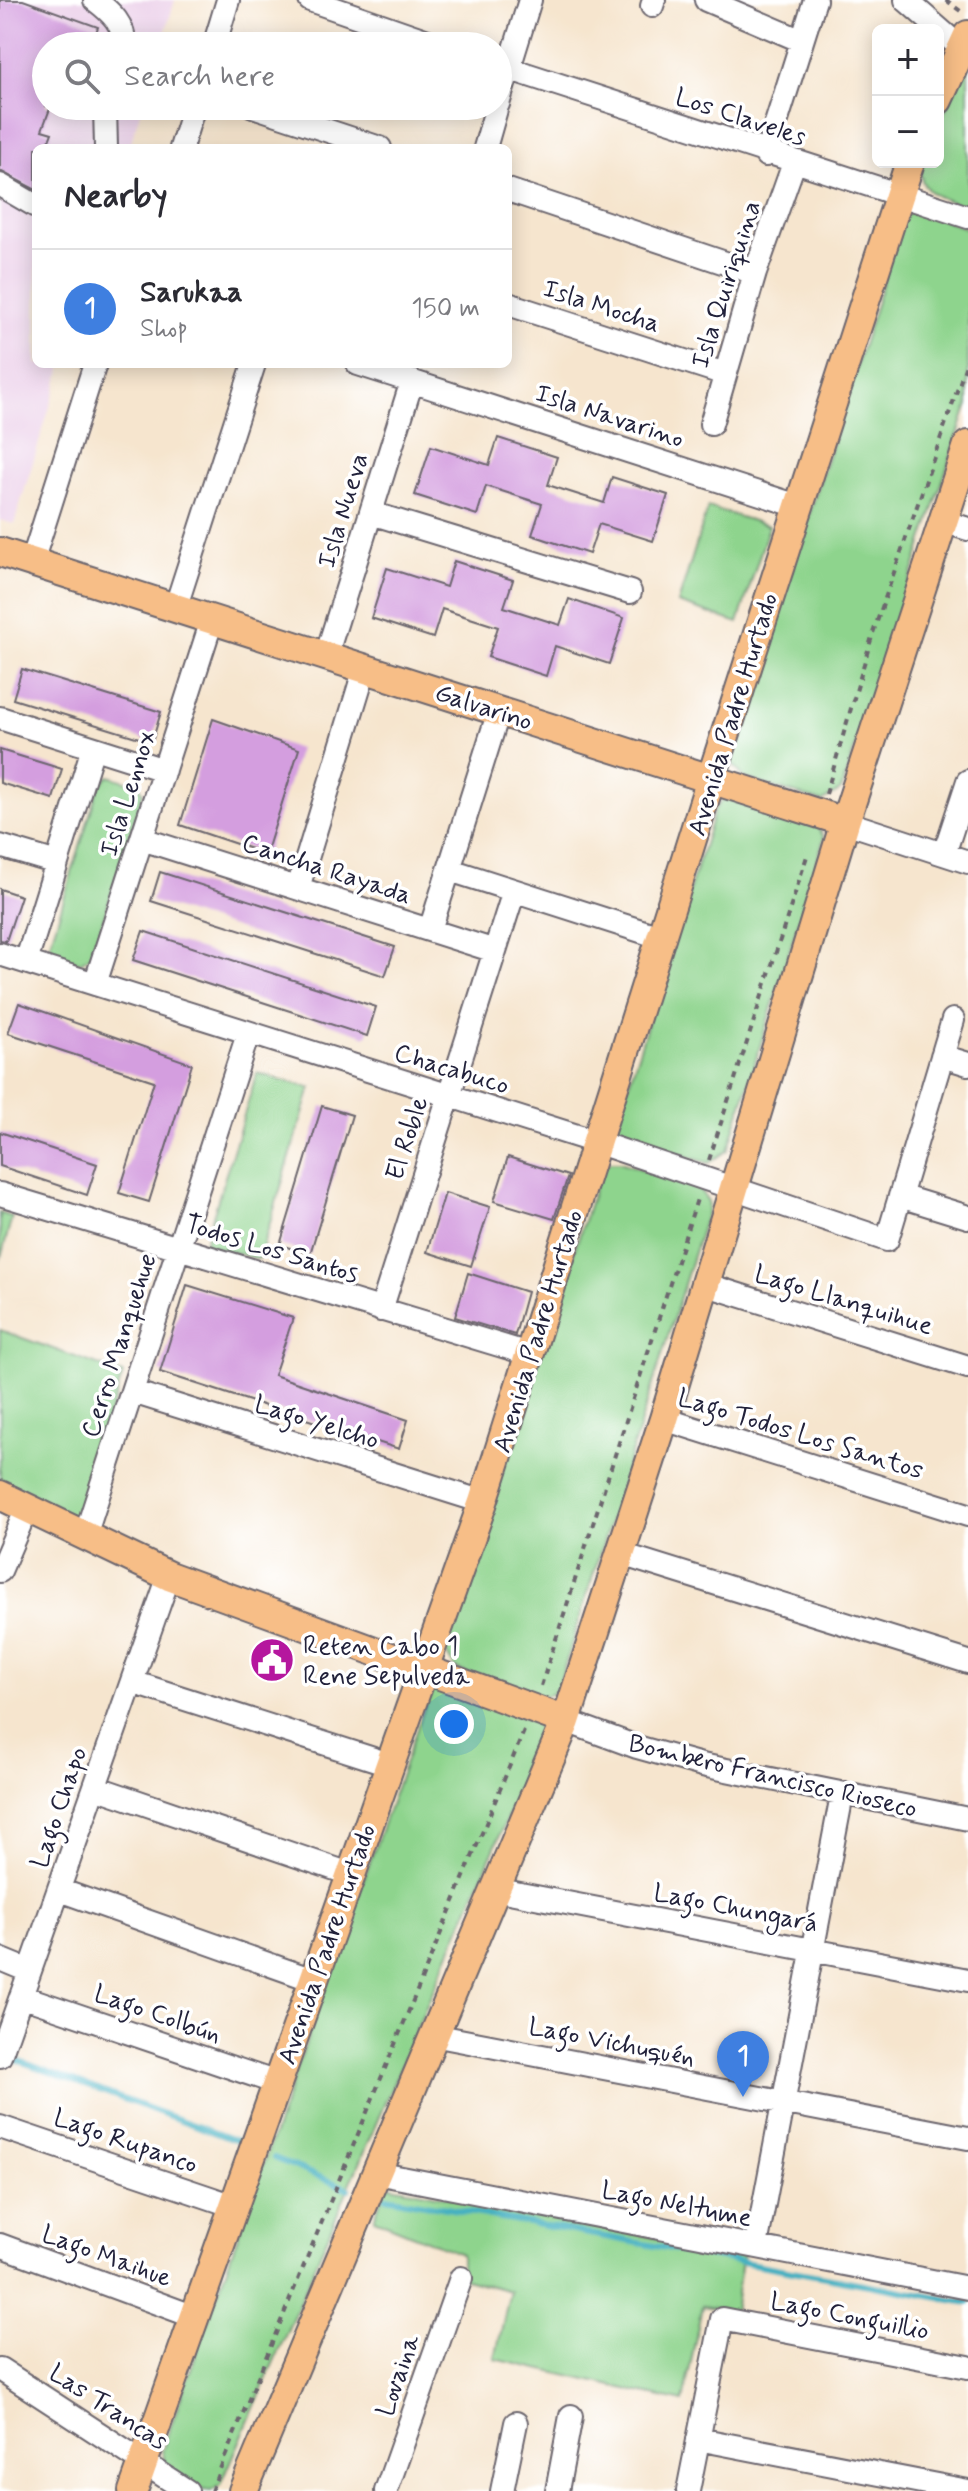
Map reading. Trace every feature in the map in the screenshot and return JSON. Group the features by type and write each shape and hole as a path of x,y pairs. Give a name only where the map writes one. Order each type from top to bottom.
{"main road":[{"path":"940,96 965,42"},
{"name":"Avenida Padre Hurtado","path":"133,2491 483,1502 908,168"},
{"path":"243,2491 566,1721 664,1419 733,1188 833,818 955,525 968,445"},
{"name":"Galvarino","path":"0,552 833,818"},
{"name":"Bombero Francisco Rioseco","path":"0,1495 169,1576 566,1721"}],"street":[{"path":"95,0 113,14 123,32"},
{"path":"218,32 228,0"},
{"path":"310,0 402,32"},
{"path":"512,45 530,0"},
{"path":"706,0 802,41"},
{"path":"766,155 815,0"},
{"path":"906,0 965,42"},
{"name":"Los Claveles","path":"512,70 766,155 968,217"},
{"path":"105,120 106,144"},
{"path":"182,144 190,120"},
{"path":"295,120 368,144"},
{"path":"486,144 493,120"},
{"name":"Isla Quiriquina","path":"711,424 755,273 794,163"},
{"path":"0,185 32,204"},
{"path":"512,191 755,273"},
{"name":"Isla Mocha","path":"512,305 725,374"},
{"path":"32,562 94,368"},
{"path":"175,609 253,368"},
{"name":"Isla Navarino","path":"371,368 798,506"},
{"name":"Isla Nueva","path":"326,656 412,381"},
{"path":"371,513 630,592"},
{"name":"Isla Lennox","path":"95,984 212,620"},
{"path":"298,888 365,668"},
{"path":"430,930 499,711"},
{"path":"0,718 164,770"},
{"path":"26,962 93,748"},
{"path":"944,854 968,781"},
{"name":"Galvarino","path":"833,818 968,862"},
{"name":"Cancha Rayada","path":"142,839 495,951"},
{"path":"0,846 57,863"},
{"name":"Cancha Rayada","path":"450,870 663,938"},
{"name":"El Roble","path":"381,1310 514,891"},
{"name":"Chacabuco","path":"1,958 26,962 596,1142 887,1240 900,1196"},
{"path":"953,1020 900,1196 968,1217"},
{"name":"Cerro Manquehue","path":"85,1536 248,1034"},
{"path":"942,1056 968,1064"},
{"name":"Todos Los Santos","path":"0,1194 529,1354"},
{"name":"Lago Llanquihue","path":"704,1284 968,1367"},
{"name":"Lago Yelcho","path":"133,1392 483,1502"},
{"name":"Lago Todos Los Santos","path":"664,1419 968,1515"},
{"path":"0,1571 27,1508"},
{"path":"621,1554 968,1662"},
{"name":"Lago Chapo","path":"0,2056 169,1576"},
{"path":"132,1682 389,1764"},
{"name":"Bombero Francisco Rioseco","path":"566,1721 672,1757 968,1819"},
{"path":"95,1787 350,1874"},
{"path":"756,2246 842,1795"},
{"name":"Lago Chungará","path":"494,1889 968,1980"},
{"path":"59,1890 313,1980"},
{"path":"0,1959 29,1971"},
{"name":"Lago Colbún","path":"21,1996 277,2083"},
{"name":"Lago Vichuquén","path":"433,2035 968,2138"},
{"name":"Lago Rupanco","path":"0,2127 234,2206"},
{"name":"Lago Neltume","path":"376,2173 968,2288"},
{"name":"Lago Maihue","path":"0,2245 195,2317"},
{"name":"Lovaina","path":"386,2491 461,2278"},
{"name":"Lago Conguillio","path":"698,2439 722,2319 968,2367"},
{"name":"Las Trancas","path":"0,2369 187,2491"},
{"path":"557,2491 571,2416"},
{"path":"502,2491 516,2423"},
{"path":"688,2491 698,2439 968,2491"}],"path":[{"path":"946,0 968,17"},
{"path":"211,2491 533,1709 703,1178 833,818 873,633 968,359"}],"shaded area":[{"path":"0,0 175,0 165,32 32,32 32,120 138,120 130,144 32,144 32,368 62,368 14,524 0,520"}],"green space":[{"path":"968,61 968,208 933,194 923,182 921,168 944,168 944,112"},
{"path":"921,211 968,229 968,404 841,790 822,802 744,778 731,762 903,219 910,212"},
{"path":"708,507 769,526 738,623 678,603"},
{"path":"109,776 139,785 143,792 92,955 79,963 52,954 50,944 99,785"},
{"path":"733,797 818,826 824,838 728,1150 709,1163 629,1140 620,1135 616,1125 715,809 723,800"},
{"path":"257,1073 311,1088 259,1259 204,1245"},
{"path":"609,1162 620,1162 697,1187 708,1201 707,1211 558,1687 552,1694 533,1698 456,1669 445,1652 446,1643 601,1169"},
{"path":"0,1213 12,1217 0,1261"},
{"path":"0,1330 123,1374 77,1514 67,1516 0,1482"},
{"path":"437,1687 532,1721 540,1728 541,1739 221,2485 212,2491 204,2490 167,2468 162,2451 426,1703"},
{"path":"386,2185 743,2255 734,2311 702,2306 683,2402 495,2359 510,2291 461,2278 461,2254 374,2219"}],"building":[{"path":"0,0 23,0 98,27 96,32 32,32 32,120 46,120 42,130 52,133 48,144 32,144 32,188 0,171"},
{"path":"498,438 557,457 548,485 604,503 612,477 668,495 653,541 599,524 589,554 532,535 542,504 486,486 477,515 415,495 431,446 489,465"},
{"path":"454,561 513,580 504,607 560,625 569,599 624,618 609,664 555,646 546,676 488,657 498,627 442,609 433,638 371,618 387,568 446,587"},
{"path":"22,669 161,712 152,742 13,699"},
{"path":"213,719 299,749 266,854 180,825"},
{"path":"0,750 62,769 53,799 0,783"},
{"path":"160,872 395,947 385,976 151,901"},
{"path":"0,889 21,896 6,941 0,940"},
{"path":"143,931 376,1007 367,1036 133,960"},
{"path":"19,1003 192,1064 149,1202 119,1193 154,1081 8,1033"},
{"path":"322,1106 352,1115 310,1254 280,1245"},
{"path":"0,1132 97,1164 87,1195 0,1166"},
{"path":"508,1157 568,1176 554,1219 494,1201"},
{"path":"445,1193 490,1207 471,1266 427,1252"},
{"path":"468,1273 527,1292 515,1335 455,1317"},
{"path":"187,1285 293,1318 274,1375 408,1420 399,1449 160,1372"}],"waterway":[{"path":"17,2060 240,2142"},
{"path":"274,2158 349,2189"},
{"path":"386,2197 968,2303"}],"place":[{"name":"Reten Cabo 1 Rene Sepulveda","path":"272,1660"},
{"name":"Sarukaa","path":"743,2097"}]}
